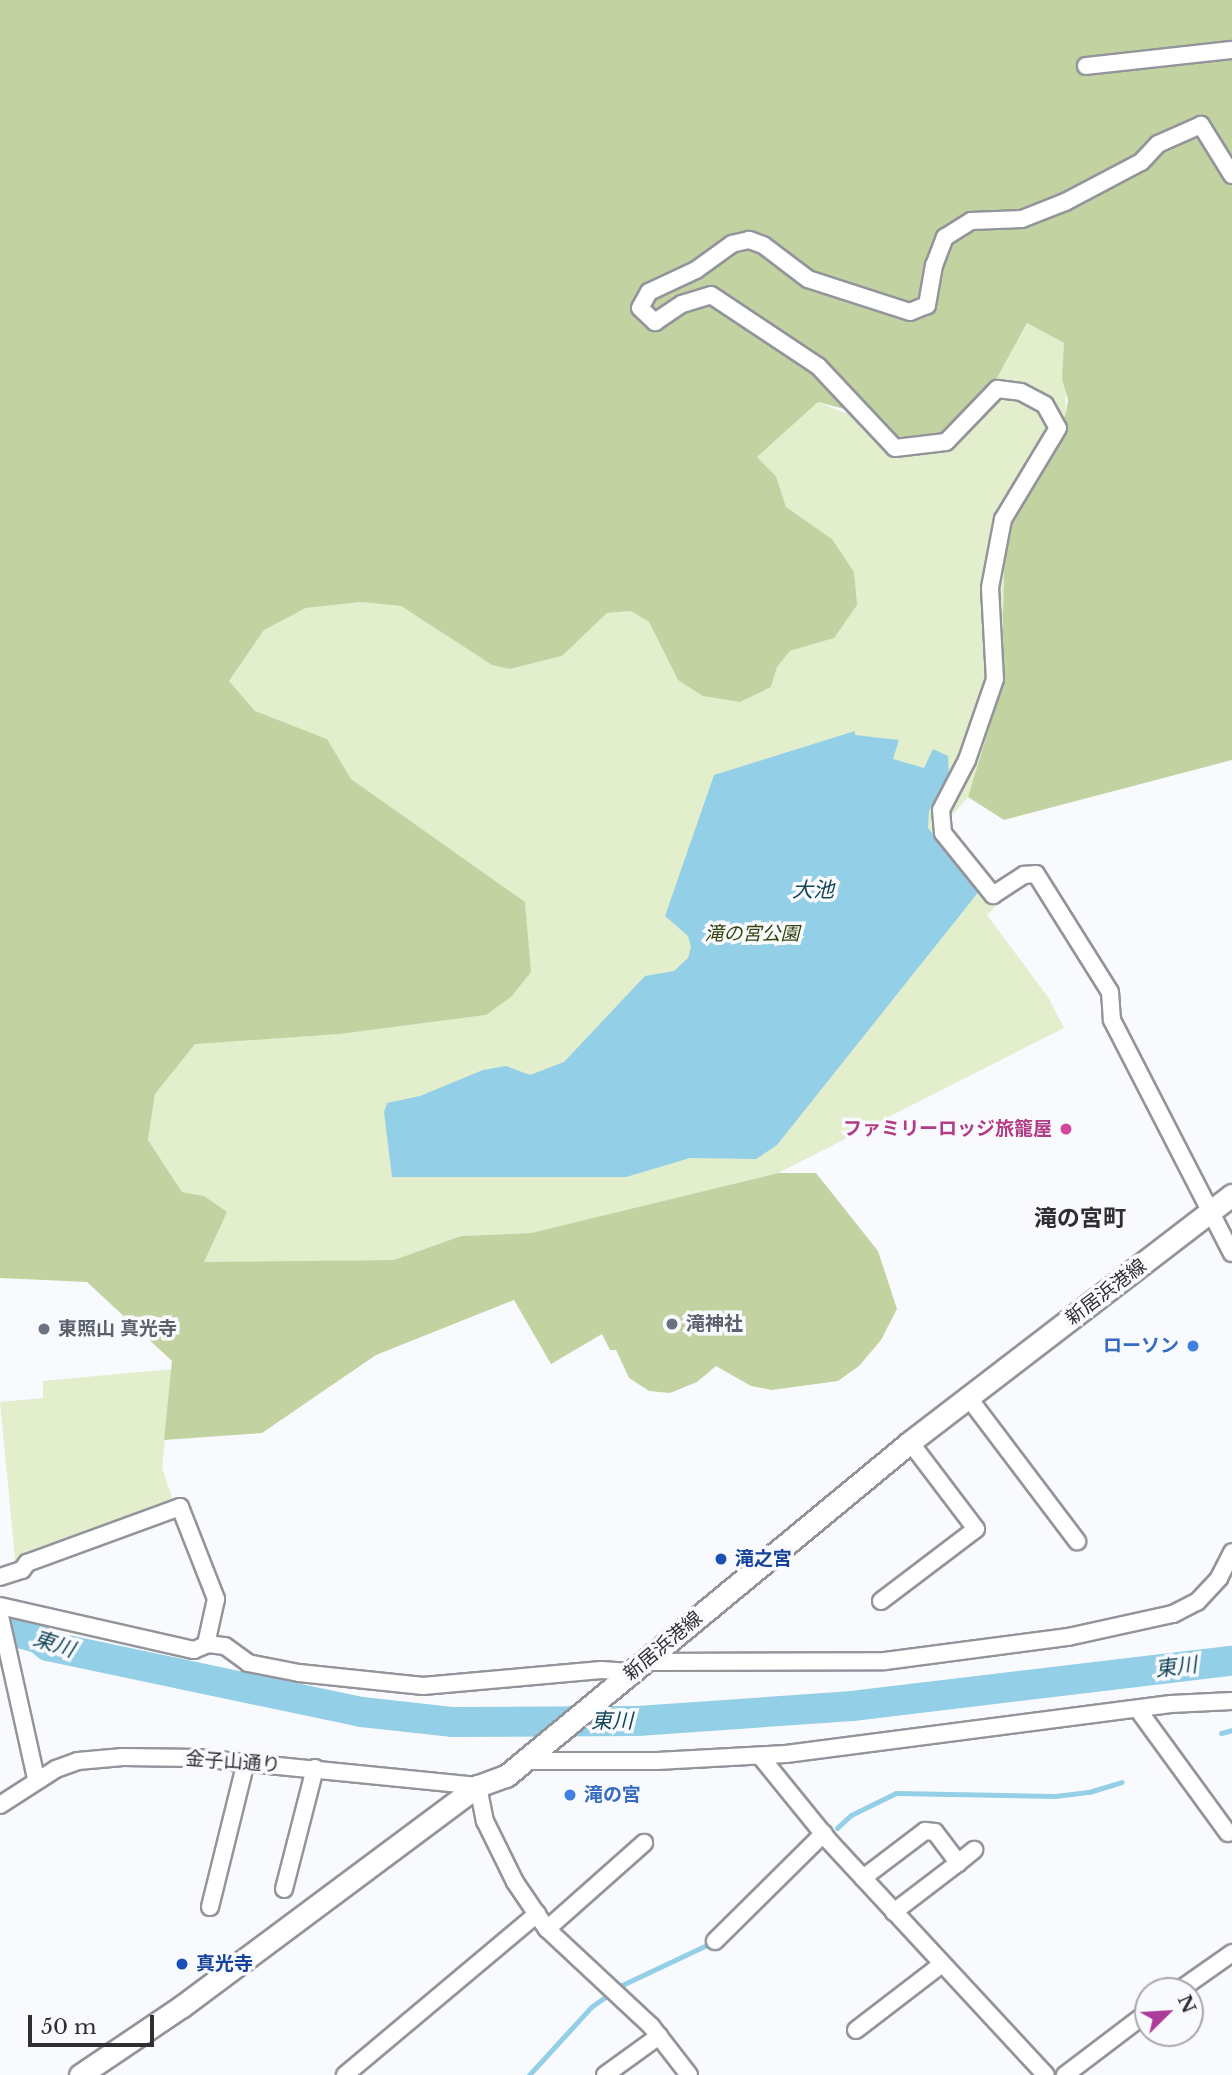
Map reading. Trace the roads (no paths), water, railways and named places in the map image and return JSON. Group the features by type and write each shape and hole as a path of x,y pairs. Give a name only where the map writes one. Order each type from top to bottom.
{"main road":[{"name":"新居浜港線","path":"80,2075 181,2007 478,1786 506,1776 910,1442 1232,1195"}],"street":[{"path":"1086,66 1232,50"},
{"path":"1232,175 1201,125 1158,144 1141,162 1065,202 1022,219 971,221 945,237 934,265 927,305 910,312 808,279 763,245 749,240 732,244 641,300 642,314 655,322 682,304 711,295 818,366 895,448 946,442 997,389 1021,392 1045,405 1058,428 1003,519 990,588 995,679 967,760 941,810 943,833 993,894 1024,875 1036,874 1110,992 1112,1020 1232,1254"},
{"path":"968,1397 1077,1541"},
{"path":"881,1601 976,1529 910,1442"},
{"path":"0,1577 22,1570 27,1563 180,1507 216,1599 206,1644"},
{"path":"0,1606 194,1650 206,1644 225,1646 248,1663 299,1673 423,1686 636,1667 886,1661 1068,1637 1172,1614 1197,1602 1219,1578 1232,1552"},
{"path":"0,1616 6,1663 36,1779"},
{"path":"532,1755 760,1755 894,1743 1232,1700"},
{"path":"1139,1711 1228,1833"},
{"path":"760,1755 863,1878 1046,2075"},
{"name":"金子山通り","path":"0,1805 36,1779 78,1761 123,1757 246,1762 478,1786"},
{"path":"210,1907 246,1762"},
{"path":"284,1889 315,1768"},
{"path":"478,1786 485,1821 515,1882 547,1929 608,1982 659,2036 689,2075"},
{"path":"863,1878 925,1830 935,1832 958,1863"},
{"path":"715,1941 824,1833"},
{"path":"547,1929 643,1843"},
{"path":"894,1912 974,1850"},
{"path":"345,2075 537,1914"},
{"path":"1197,1977 1232,1952"},
{"path":"856,2030 942,1964"},
{"path":"1065,2075 1134,2023"},
{"path":"605,2075 659,2036"}],"water":[{"name":"大池","path":"855,731 855,735 899,740 893,759 924,768 933,749 948,756 949,777 929,811 928,828 980,890 777,1145 756,1159 690,1158 626,1177 392,1177 384,1112 387,1103 420,1096 483,1070 506,1066 530,1075 564,1062 645,976 674,971 688,958 691,947 688,936 665,916 714,775"}],"waterway":[{"name":"東川","path":"0,1628 38,1638 48,1646 362,1712 453,1722 638,1721 852,1706 1232,1661"},
{"path":"1221,1733 1232,1730"},
{"path":"837,1828 851,1815 896,1793 1055,1796 1089,1792 1122,1782"},
{"path":"529,2075 591,2007 622,1985 705,1946"}],"place":[{"name":"ファミリーロッジ旅籠屋","path":"1066,1129"},
{"name":"滝神社","path":"672,1324"},
{"name":"東照山 真光寺","path":"44,1329"},
{"name":"ローソン","path":"1193,1346"},
{"name":"滝之宮","path":"721,1559"},
{"name":"滝の宮","path":"570,1795"},
{"name":"真光寺","path":"182,1964"}],"district":[{"name":"滝の宮町","path":"1080,1218"}],"park label":[{"name":"滝の宮公園","path":"752,934"}]}
